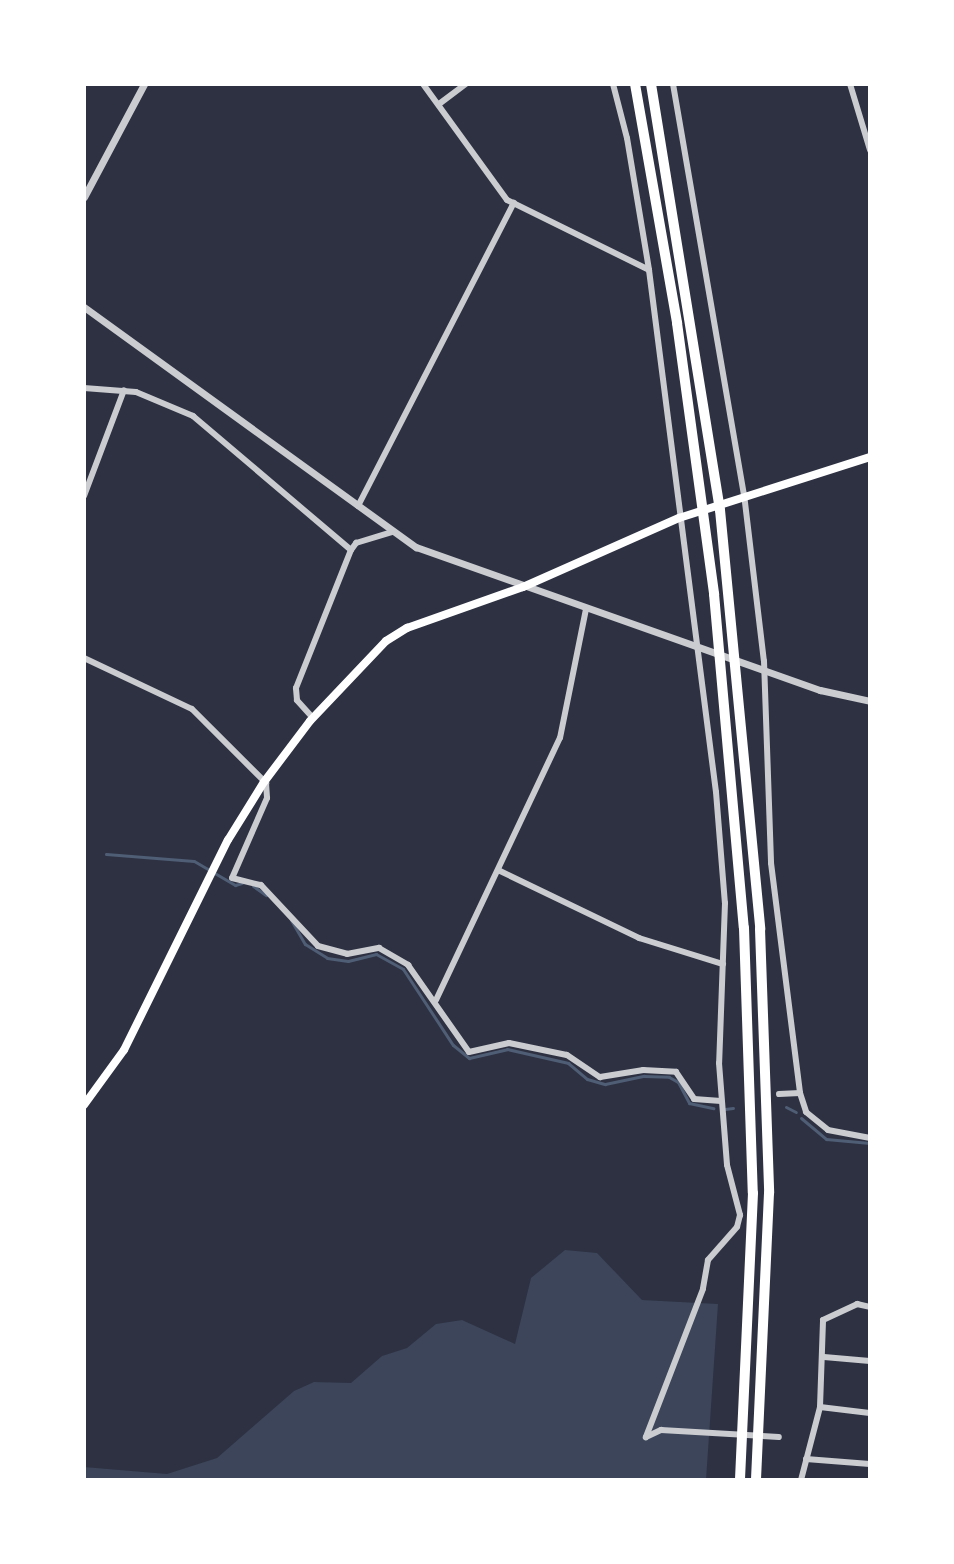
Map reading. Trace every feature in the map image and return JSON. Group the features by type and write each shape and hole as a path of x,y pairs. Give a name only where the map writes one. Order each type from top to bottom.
{"highway":[{"path":"635,84 677,323 710,563 744,928 753,1193 740,1480"},
{"path":"651,84 720,510 760,929 769,1193 756,1480"}],"main road":[{"path":"84,1105 124,1050 228,840 264,782 313,718 397,634 523,587 683,517 744,494 870,457"}],"street":[{"path":"84,197 144,84"},
{"path":"423,84 504,198 649,270"},
{"path":"439,104 466,84"},
{"path":"613,84 627,138 649,270 683,517 723,854 724,1097 739,1222 708,1260 703,1289 646,1437 661,1430 779,1437"},
{"path":"673,84 744,494 760,669 771,863 800,1093 804,1108 819,1124 839,1136 870,1138"},
{"path":"850,84 870,150"},
{"path":"358,506 514,203"},
{"path":"84,307 416,547 760,669 870,701"},
{"path":"84,388 124,390 197,419 351,550"},
{"path":"84,496 124,390"},
{"path":"313,718 297,700 296,688 351,550 356,543 393,532"},
{"path":"436,1000 560,738 586,609"},
{"path":"84,658 192,709 264,782 267,798 232,878 261,885 318,946 347,954 384,950 410,968 436,1000 471,1053 509,1043 567,1055 600,1077 643,1070 676,1072 694,1099 724,1097"},
{"path":"498,870 639,938 723,964"},
{"path":"779,1094 800,1093"},
{"path":"801,1480 820,1407 823,1320 857,1304 870,1307"},
{"path":"824,1357 870,1361"},
{"path":"820,1407 870,1413"},
{"path":"806,1459 870,1464"}],"shaded area":[{"path":"565,1250 597,1253 642,1300 718,1304 706,1480 84,1480 84,1467 167,1474 217,1458 294,1391 314,1382 351,1383 382,1356 407,1348 436,1324 462,1320 515,1344 531,1278"}],"waterway":[{"path":"106,854 194,861 235,885 242,883"},
{"path":"253,886 266,895"},
{"path":"291,920 305,944 327,958 348,961 376,954 403,969 453,1045 469,1058 507,1049 568,1063 587,1079 605,1084 644,1076 669,1077 678,1082 689,1103 713,1108"},
{"path":"786,1107 796,1112"},
{"path":"725,1109 733,1108"},
{"path":"801,1118 826,1139 870,1143"}]}
